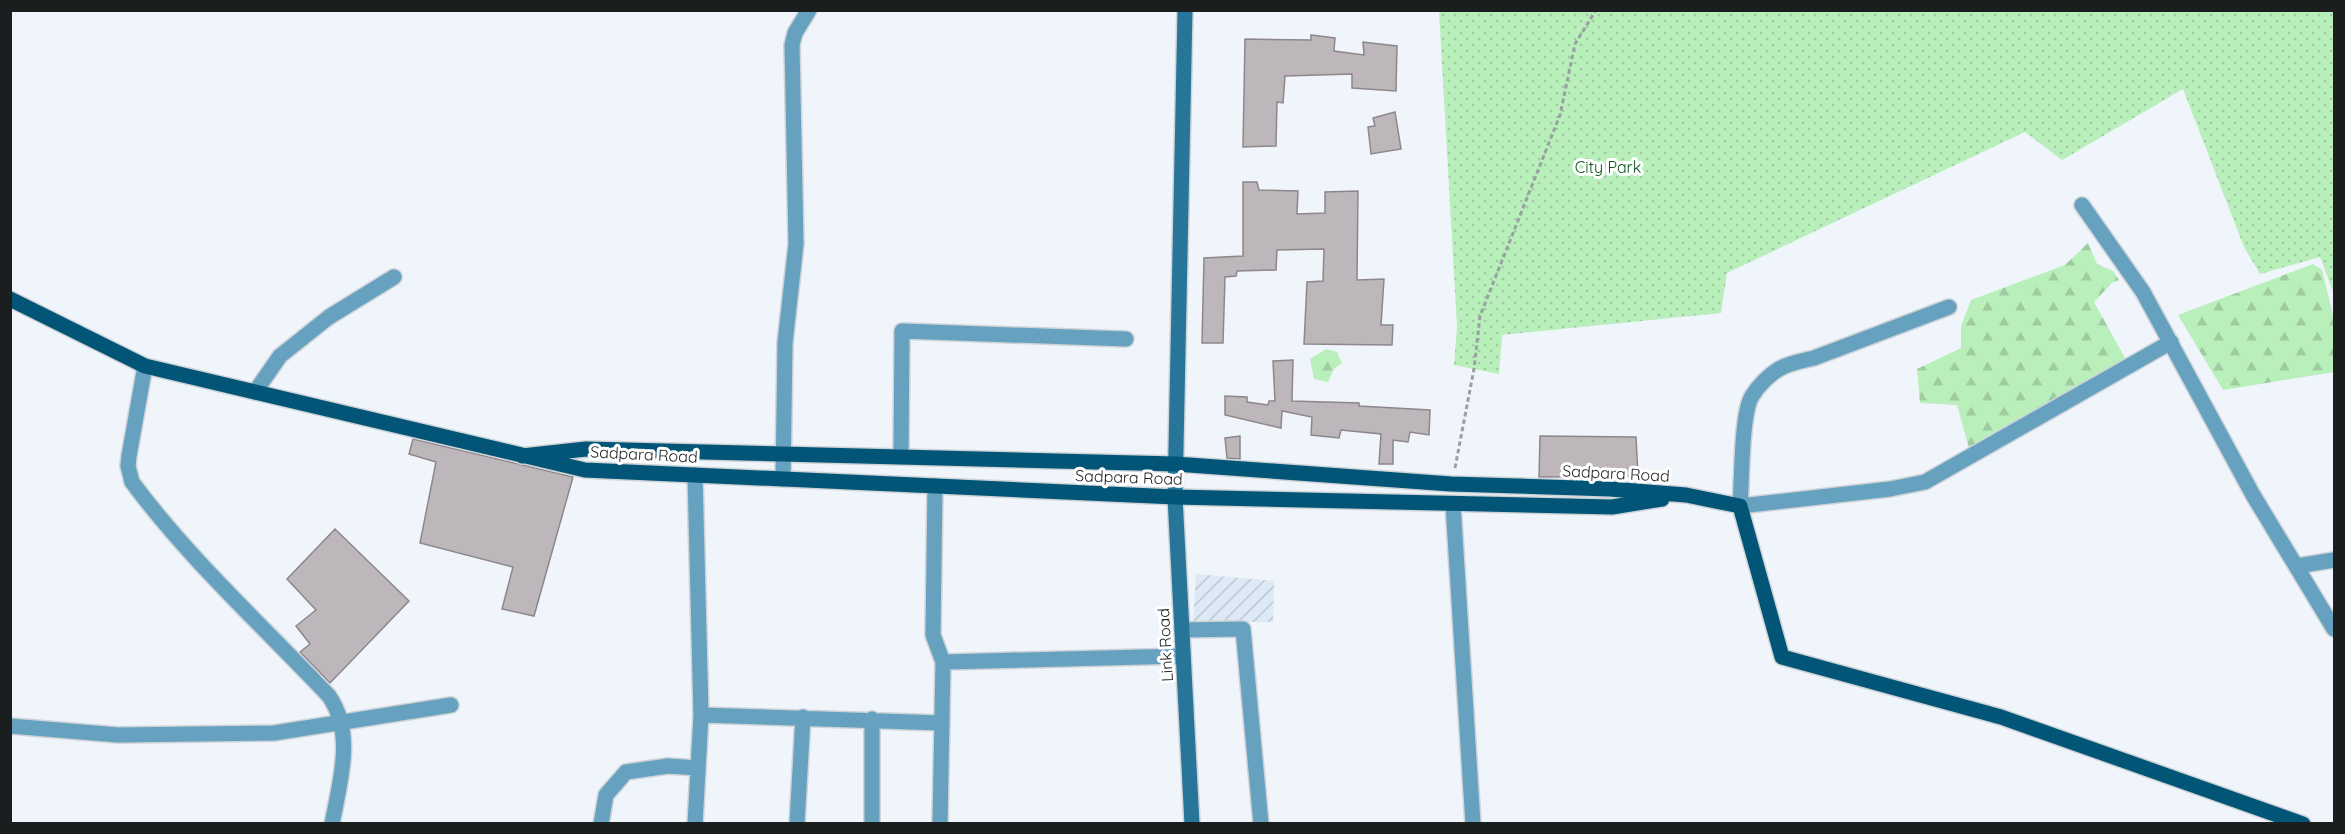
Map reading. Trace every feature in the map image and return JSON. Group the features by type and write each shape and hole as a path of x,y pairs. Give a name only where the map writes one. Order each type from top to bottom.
{"main road":[{"name":"Link Road","path":"1185,10 1175,497 1192,824"},
{"path":"10,299 145,366 522,456"},
{"name":"Sadpara Road","path":"522,456 586,449 1175,464 1451,484 1610,489 1686,495"},
{"name":"Sadpara Road","path":"522,456 585,470 1175,497 1612,507 1686,495"},
{"path":"1686,495 1740,506 1782,657 2001,717 2302,824"}],"street":[{"path":"783,479 785,343 796,244 792,45 798,27 809,10"},
{"path":"2082,205 2144,292 2253,495 2334,629"},
{"path":"255,392 280,356 329,317 394,277"},
{"path":"1949,307 1814,358 1792,364 1778,370 1764,382 1752,397 1747,413 1740,506 1890,489 1925,482 2171,342"},
{"path":"901,457 902,332 1126,339"},
{"path":"145,366 128,466 132,482 206,571 257,620 329,696 339,710 342,721 343,762 332,824"},
{"path":"695,475 701,715 695,824"},
{"path":"935,486 933,635 943,662 940,824"},
{"path":"1453,504 1473,824"},
{"path":"2296,566 2334,560"},
{"path":"1182,630 1243,629 1261,824"},
{"path":"943,662 1183,656"},
{"path":"10,726 118,735 274,733 451,705"},
{"path":"701,715 942,723"},
{"path":"797,824 803,717"},
{"path":"872,719 872,824"},
{"path":"601,824 606,795 626,772 668,766 698,768"}],"path":[{"path":"1451,484 1474,369 1480,316 1560,115 1575,44 1596,10"}],"shaded area":[{"path":"1196,574 1274,581 1273,622 1193,622"}],"green space":[{"name":"City Park","path":"1439,11 2334,11 2334,294 2320,257 2260,274 2244,247 2183,89 2062,160 2025,132 1727,273 1721,313 1502,335 1499,374 1454,365 1457,326"},
{"path":"2088,243 2097,264 2113,271 2119,280 2112,283 2094,302 2125,358 2075,390 2043,406 2004,434 1969,448 1957,405 1920,403 1917,369 1961,348 1961,326 1971,300 2065,265"},
{"path":"2313,264 2322,270 2334,319 2334,372 2223,390 2178,315"},
{"path":"1326,349 1337,352 1342,363 1334,369 1328,382 1314,379 1310,359"}],"building":[{"path":"1311,35 1335,38 1334,51 1364,55 1363,42 1397,46 1396,91 1352,88 1352,74 1285,76 1283,103 1277,102 1276,146 1243,147 1245,39 1311,40"},
{"path":"1395,112 1401,149 1371,154 1368,127 1375,126 1373,118"},
{"path":"1243,182 1257,182 1259,190 1298,191 1297,214 1325,213 1325,192 1358,191 1357,280 1384,279 1381,325 1393,325 1392,345 1304,344 1307,282 1323,281 1324,249 1277,250 1276,270 1237,271 1236,276 1225,277 1223,343 1202,343 1204,258 1243,256"},
{"path":"1293,360 1292,401 1359,403 1359,406 1430,410 1429,435 1410,432 1408,442 1393,440 1393,464 1379,464 1381,434 1341,430 1339,438 1311,435 1312,417 1282,411 1281,428 1225,415 1225,396 1247,397 1247,402 1268,405 1269,401 1275,401 1273,361"},
{"path":"1240,436 1240,459 1227,458 1225,438"},
{"path":"1540,436 1636,437 1638,476 1539,477"},
{"path":"413,439 573,477 534,616 502,609 513,567 420,543 436,462 409,454"},
{"path":"335,529 409,601 330,683 300,652 310,644 296,626 316,610 287,579"}]}
